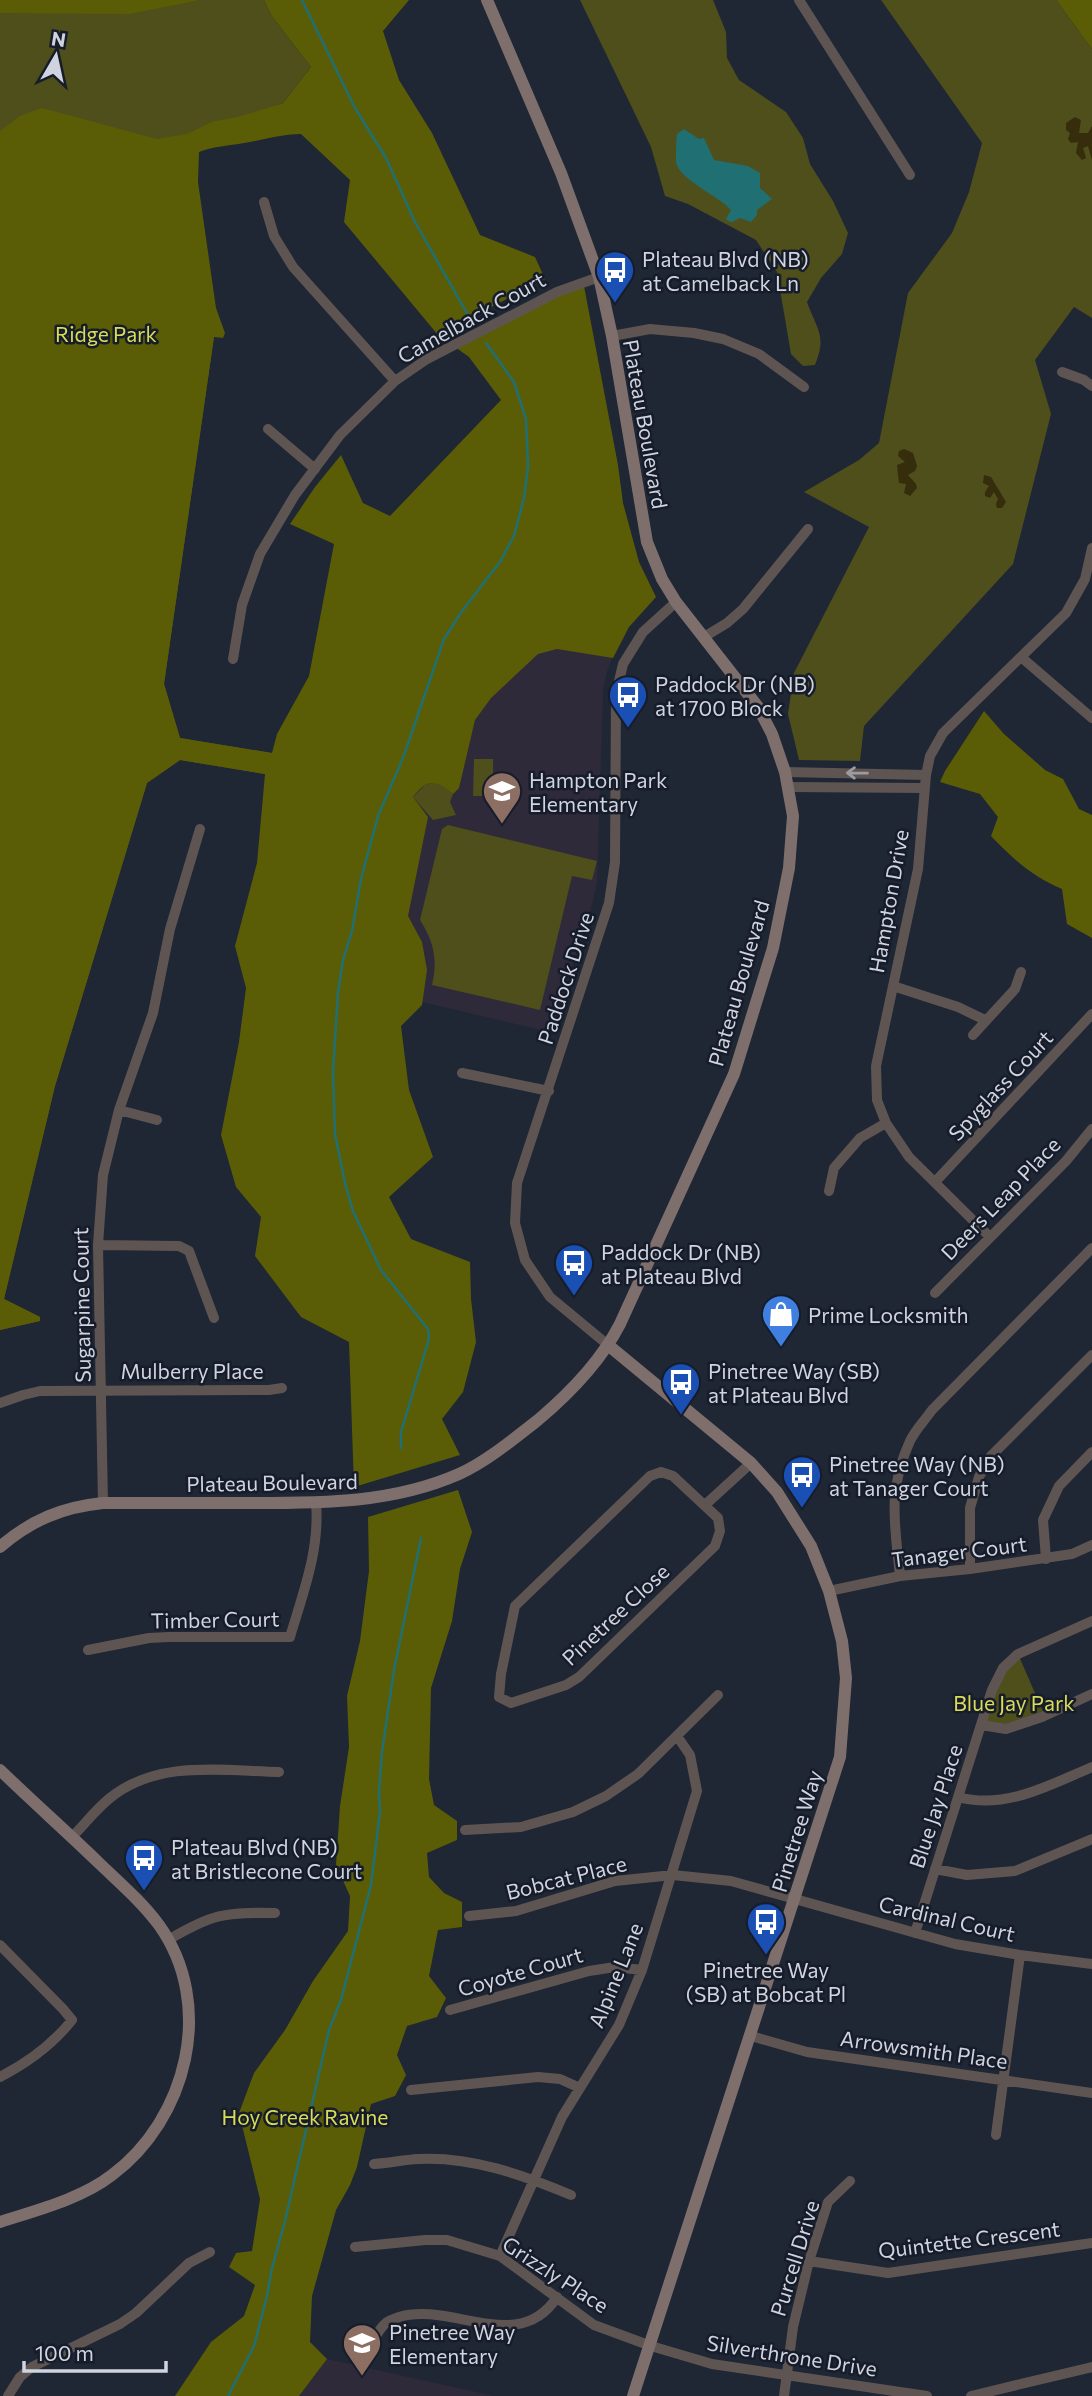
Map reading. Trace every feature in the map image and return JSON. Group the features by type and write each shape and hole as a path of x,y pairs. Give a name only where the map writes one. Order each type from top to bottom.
{"street":[{"name":"Plateau Boulevard","path":"0,1547 23,1528 49,1514 77,1506 103,1503 316,1503 365,1500 400,1494 463,1472 517,1437 545,1413 574,1387 608,1345 734,1074 773,948 789,867 793,816 785,772 772,734 758,707 677,602 662,579 647,542 612,336 599,277 561,173 487,0"},
{"path":"799,0 910,175"},
{"path":"264,202 274,236 293,267 395,381"},
{"name":"Camelback Court","path":"233,659 242,605 260,554 295,495 340,435 395,381 447,347 557,292 599,277"},
{"path":"612,336 650,329 723,339 759,355 804,387"},
{"path":"1062,372 1092,386"},
{"path":"268,429 315,469"},
{"path":"704,637 743,609 808,528"},
{"name":"Hampton Drive","path":"990,1237 909,1157 886,1123 877,1100 876,1066 918,869 924,788 930,756 943,733 1066,613 1090,570 1092,548"},
{"name":"Paddock Drive","path":"608,1345 550,1297 526,1260 515,1223 517,1183 609,903 615,858 616,694 623,664 643,632 677,602"},
{"path":"1021,657 1092,719"},
{"path":"785,772 926,775"},
{"path":"788,787 924,788"},
{"name":"Sugarpine Court","path":"103,1503 98,1245 103,1175 118,1110 153,1013 170,929 200,830"},
{"path":"973,1035 1015,989 1021,972"},
{"path":"893,986 958,1007 985,1020"},
{"name":"Spyglass Court","path":"935,1182 1092,1014"},
{"path":"462,1073 548,1091"},
{"path":"118,1110 157,1120"},
{"path":"829,1191 834,1168 859,1138 886,1123"},
{"name":"Deers Leap Place","path":"935,1293 1066,1161 1092,1129"},
{"path":"98,1245 179,1246 189,1251 214,1318"},
{"path":"900,1576 893,1511 895,1484 911,1439 932,1410 1092,1248"},
{"name":"Pinetree Way","path":"608,1345 751,1462 777,1492 811,1546 829,1591 842,1641 846,1678 840,1757 633,2396"},
{"path":"970,1569 970,1507 979,1478 990,1457 1092,1356"},
{"name":"Mulberry Place","path":"0,1403 40,1391 282,1388"},
{"path":"1046,1559 1043,1520 1059,1486 1092,1452"},
{"path":"705,1505 751,1462"},
{"name":"Pinetree Close","path":"661,1472 673,1476 705,1505 718,1518 720,1531 715,1546 579,1677 566,1685 511,1703 499,1697 515,1606 650,1476 661,1472"},
{"name":"Timber Court","path":"89,1650 149,1638 290,1637 314,1552 317,1530 316,1503"},
{"name":"Tanager Court","path":"829,1591 900,1576 1046,1559 1072,1554 1092,1545"},
{"name":"Blue Jay Place","path":"915,1933 992,1690 1003,1668 1018,1654 1092,1621"},
{"path":"981,1725 1006,1729 1042,1717 1092,1694"},
{"path":"466,1830 522,1826 573,1812 606,1796 638,1774 718,1695"},
{"name":"Alpine Lane","path":"500,2256 562,2117 620,2025 642,1970 697,1791 690,1755 677,1736"},
{"path":"958,1797 972,1801 1006,1800 1092,1767"},
{"path":"0,1770 132,1894 159,1925 183,1976 189,2032 182,2076 163,2120 136,2154 111,2177 60,2202 0,2222"},
{"path":"72,1837 110,1798 150,1777 176,1770 279,1772"},
{"path":"935,1868 967,1875 1015,1871 1092,1839"},
{"name":"Bobcat Place","path":"469,1916 516,1911 615,1881 673,1875 731,1881 796,1898"},
{"name":"Cardinal Court","path":"796,1898 955,1944 1092,1964"},
{"path":"168,1940 206,1919 221,1915 275,1913"},
{"path":"0,1945 72,2020 64,2031 42,2049 0,2077"},
{"path":"996,2135 1020,1955"},
{"name":"Coyote Court","path":"450,2010 589,1970 615,1967 642,1970"},
{"name":"Arrowsmith Place","path":"751,2036 807,2052 1092,2093"},
{"path":"411,2090 538,2077 559,2079 580,2088"},
{"path":"374,2165 419,2159 478,2163 534,2180 571,2195"},
{"name":"Purcell Drive","path":"784,2396 793,2327 808,2261 828,2202 850,2181"},
{"name":"Grizzly Place","path":"355,2247 447,2240 500,2256 594,2325 651,2346"},
{"name":"Quintette Crescent","path":"808,2261 888,2273 1092,2243"},
{"path":"8,2396 20,2377 32,2367 136,2313 189,2263 210,2252"},
{"path":"375,2337 386,2322 404,2316 429,2313 509,2326 539,2316 550,2308 557,2297"},
{"name":"Silverthrone Drive","path":"651,2346 712,2364 928,2396"},
{"path":"971,2396 1092,2367"}],"shaded area":[{"path":"684,129 699,139 704,138 714,160 748,166 760,173 760,188 772,199 757,210 757,215 751,222 740,218 728,221 726,219 731,210 691,181 678,168 677,134"},
{"name":"Hampton Park Elementary","path":"529,640 617,643 603,691 597,883 550,1032 392,995 400,812"},
{"name":"Pinetree Way Elementary","path":"327,2359 494,2396 299,2396"}],"green space":[{"path":"0,0 201,0 129,14 0,13"},
{"name":"Ridge Park","path":"201,0 264,0 271,15 311,67 283,103 238,118 215,121 194,148 214,337 164,684 180,738 272,753 265,774 180,760 147,783 55,1086 4,1299 40,1317 40,1321 0,1330 0,13 101,11"},
{"path":"264,0 409,0 383,31 399,80 432,133 480,235 535,257 545,279 438,335 344,222 350,180 301,134 199,152 198,182 216,308 225,333 223,338 214,337 164,684 180,738 272,753 277,734 309,676 334,544 290,524 341,455 363,503 390,516 501,400 469,357 455,347 558,295 584,286 623,503 639,562 656,597 629,627 613,658 557,649 538,654 491,698 475,720 459,788 453,794 432,783 423,787 413,797 428,817 408,916 422,942 427,970 422,1005 401,1026 409,1090 433,1157 389,1197 411,1239 470,1262 476,1342 463,1392 442,1419 460,1455 354,1487 349,1342 301,1317 255,1256 261,1217 236,1187 221,1135 239,1042 246,988 235,946 257,863 265,774 180,760 147,783 55,1086 4,1299 40,1317 40,1321 0,1330 0,131 20,116 42,108 157,139 187,134 214,121 238,117 283,103 311,67 271,15"},
{"path":"580,0 713,0 726,32 727,58 739,80 786,112 803,138 810,164 833,201 848,233 842,254 821,278 807,302 820,339 815,365 803,366 791,354 777,272 756,240 688,204 665,196 651,147"},
{"path":"881,0 1056,0 1092,49 1092,318 1074,307 1035,360 1051,414 1013,564 864,726 860,761 799,760 788,714 794,673 869,527 804,492 859,460 879,443 908,293 952,233 969,192 982,143"},
{"path":"1056,0 1092,0 1092,49"},
{"path":"984,711 1004,734 1045,770 1063,779 1079,809 1092,815 1092,938 1067,924 1062,889 1024,867 991,836 998,817 980,794 940,782"},
{"path":"474,759 493,759 493,796 473,796"},
{"path":"440,783 453,794 450,802 456,815 433,820 413,797 425,785"},
{"path":"448,825 597,861 592,880 572,876 540,1010 432,985 434,951 420,920 442,829"},
{"name":"Hoy Creek Ravine","path":"458,1490 472,1532 460,1569 452,1621 431,1688 429,1779 434,1805 457,1821 457,1840 427,1853 429,1877 444,1893 462,1902 462,1927 438,1930 429,1976 446,1998 437,2017 407,2026 397,2055 406,2075 395,2096 371,2104 357,2167 336,2210 312,2296 310,2342 327,2359 299,2396 175,2396 211,2342 244,2316 255,2285 229,2267 236,2253 252,2251 260,2199 239,2113 254,2073 285,2030 313,1981 348,1931 350,1896 336,1865 340,1806 349,1747 347,1696 360,1641 369,1571 368,1517"},
{"name":"Blue Jay Park","path":"1018,1654 1045,1716 1006,1729 981,1725 992,1690"}],"sand":[{"path":"1075,117 1081,120 1079,133 1088,133 1092,126 1092,160 1088,146 1083,148 1086,158 1082,160 1076,153 1078,142 1071,143 1068,139 1070,133 1066,130 1066,123"},
{"path":"904,449 913,453 917,466 915,471 908,475 917,488 910,496 904,493 906,484 899,483 897,465 905,462 898,456 899,451"},
{"path":"984,475 991,477 1006,502 1002,508 997,508 998,499 994,492 990,498 985,496 989,486 983,483"}],"waterway":[{"path":"302,0 355,108 386,158 415,222 468,315"},
{"path":"401,1448 401,1432 429,1339 428,1329 381,1270 353,1211 345,1183 335,1134 333,1072 338,992 361,879 378,816 403,758 444,639 500,562 514,536 524,498 528,466 526,419 514,382 486,343"},
{"path":"228,2396 254,2346 329,2030 341,2000 371,1885 380,1812 382,1752 394,1670 421,1538"}],"place":[{"name":"Plateau Blvd (NB) at Camelback Ln","path":"615,304"},
{"name":"Paddock Dr (NB) at 1700 Block","path":"628,729"},
{"name":"Hampton Park Elementary","path":"502,825"},
{"name":"Paddock Dr (NB) at Plateau Blvd","path":"574,1297"},
{"name":"Prime Locksmith","path":"781,1348"},
{"name":"Pinetree Way (SB) at Plateau Blvd","path":"681,1416"},
{"name":"Pinetree Way (NB) at Tanager Court","path":"802,1509"},
{"name":"Plateau Blvd (NB) at Bristlecone Court","path":"144,1892"},
{"name":"Pinetree Way (SB) at Bobcat Pl","path":"766,1956"},
{"name":"Pinetree Way Elementary","path":"362,2377"}]}
